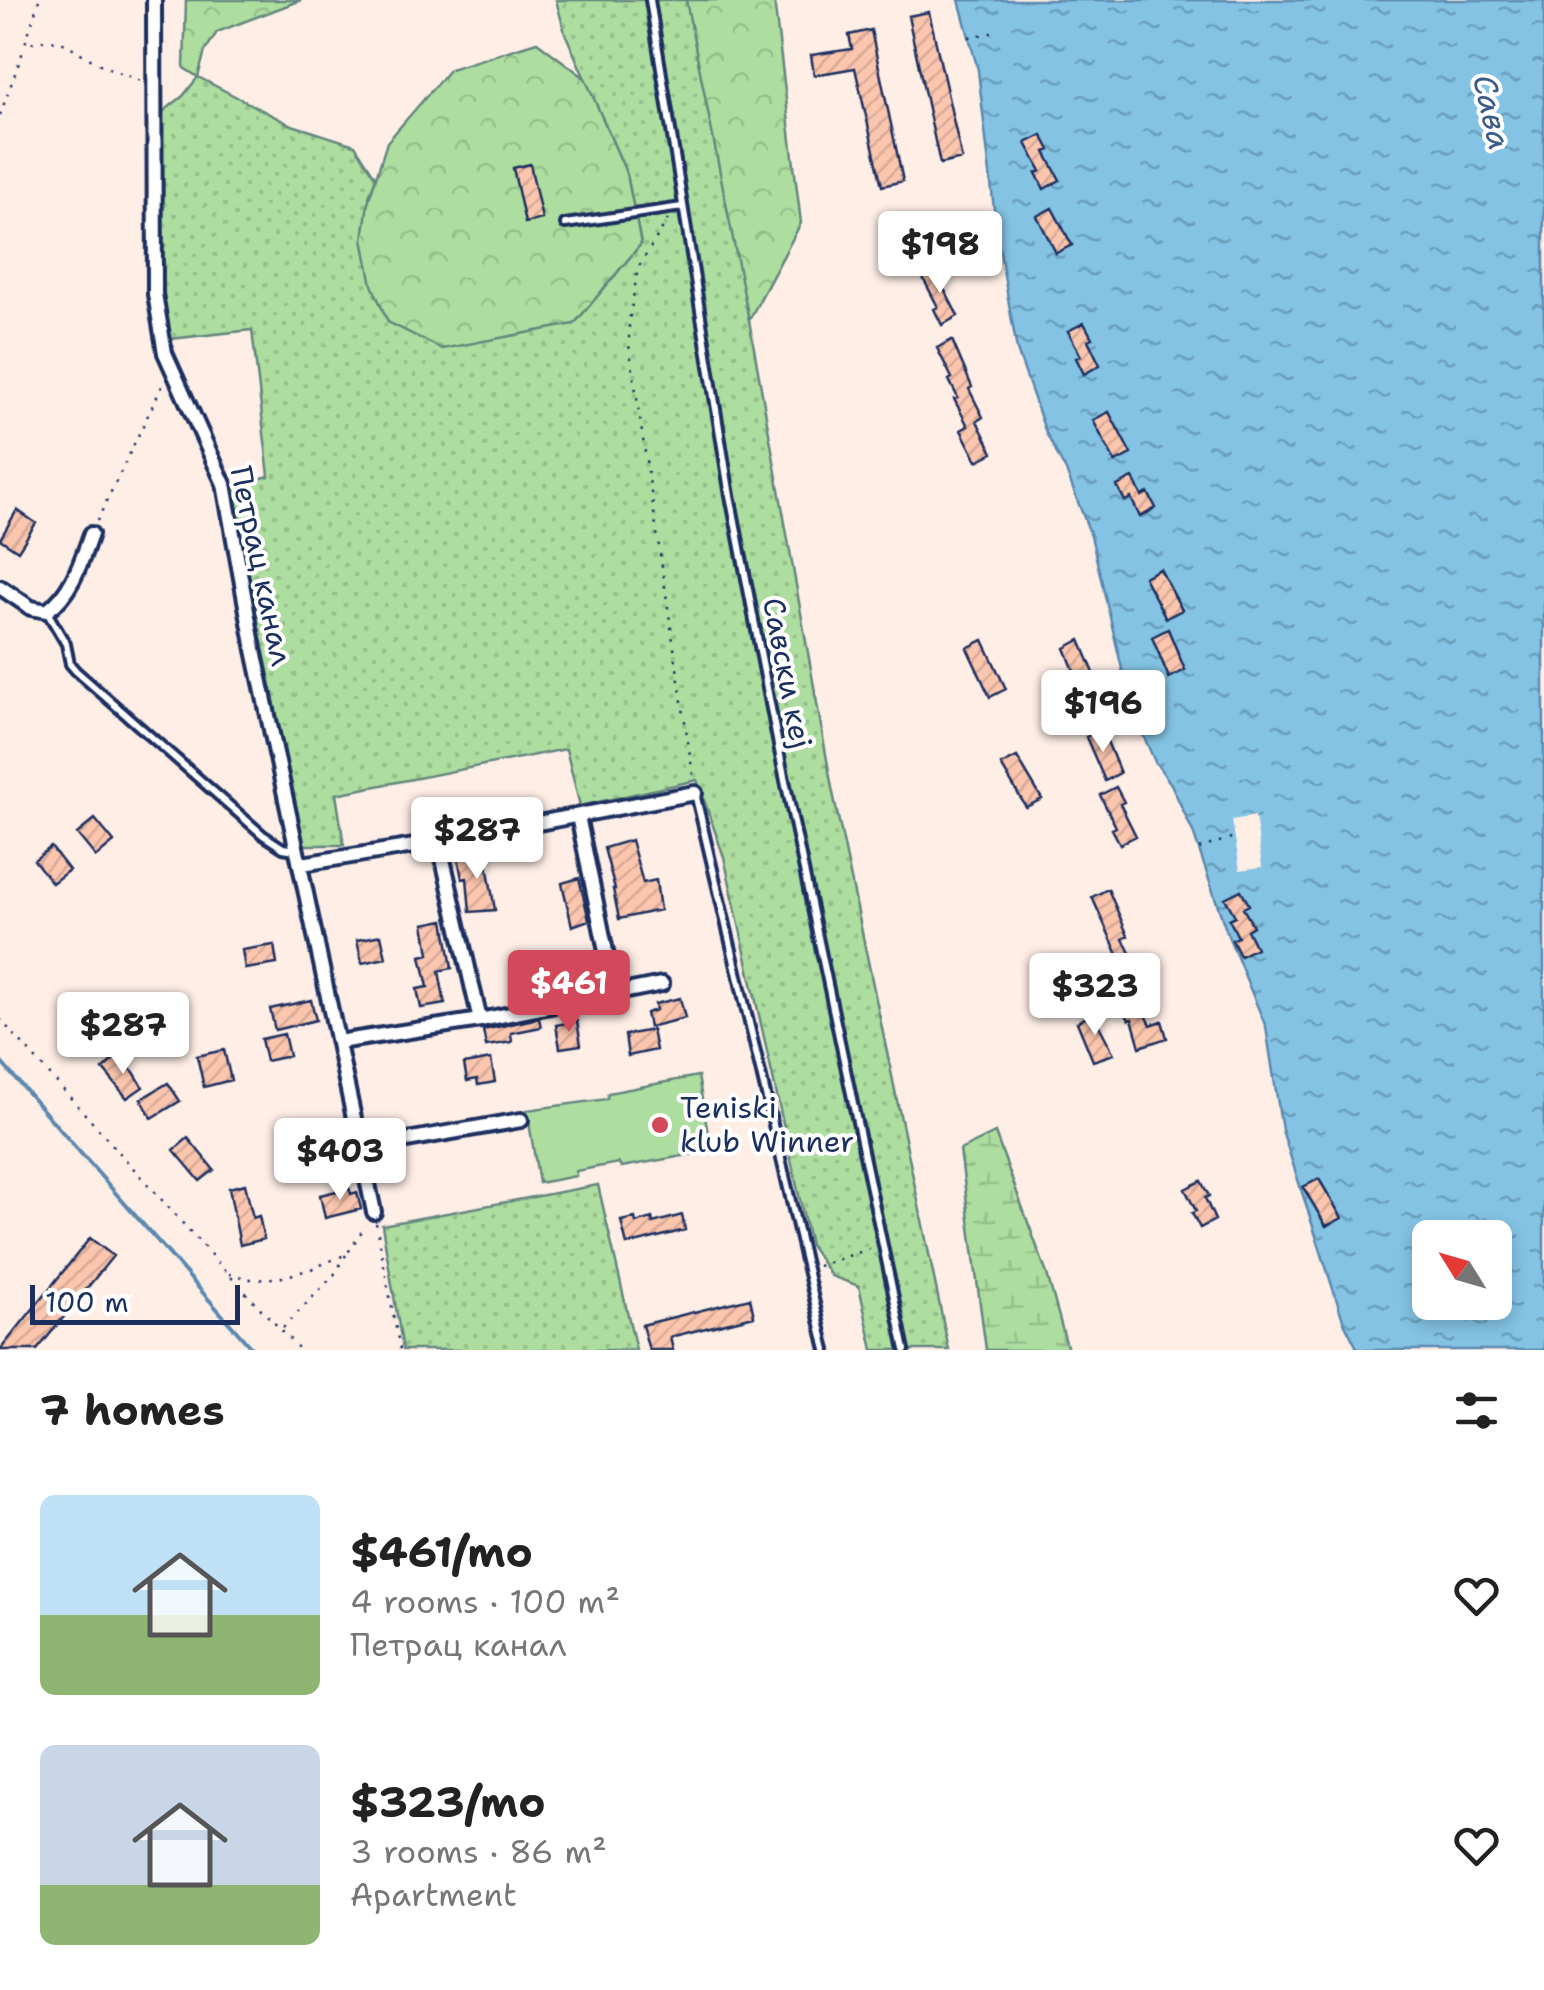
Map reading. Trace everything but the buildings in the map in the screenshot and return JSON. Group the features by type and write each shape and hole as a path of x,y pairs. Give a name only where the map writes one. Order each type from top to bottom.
{"street":[{"name":"Петрац канал","path":"154,0 156,294 160,340 224,484 254,650 374,1212"},
{"path":"0,587 31,608 47,611 62,598 74,578 91,534"},
{"path":"302,864 696,793"},
{"path":"578,816 615,994"},
{"path":"439,842 480,1020"},
{"path":"338,1042 480,1020 662,984"},
{"path":"361,1148 520,1120"}],"lane":[{"name":"Савски кеј","path":"650,0 679,207 729,490 782,766 905,1350"},
{"path":"565,224 679,207"},
{"path":"47,611 76,671 262,835 283,848 297,850"},
{"path":"696,793 826,1350"}],"path":[{"path":"0,116 39,0"},
{"path":"969,37 996,32"},
{"path":"26,44 48,39 70,43 92,60 156,88"},
{"path":"679,207 638,268 628,346 696,793"},
{"path":"91,534 120,467 154,404 169,364"},
{"path":"1199,849 1234,837"},
{"path":"0,1019 300,1350"},
{"path":"282,1328 326,1284 374,1212"},
{"path":"374,1212 400,1350"},
{"path":"805,1270 883,1244"},
{"path":"228,1274 255,1280 283,1277 347,1254"}],"green space":[{"path":"186,0 301,0 217,32 205,51 198,77 184,68"},
{"path":"556,0 687,0 716,134 832,788 949,1350 873,1350 859,1286 831,1276 810,1245 724,857 697,780 580,806 566,749 336,794 344,845 304,845 251,589 234,486 269,476 252,330 161,340 154,119 183,96 198,77 289,124 355,145 376,178 369,197 574,324 641,244 627,175 565,33"},
{"path":"686,0 774,0 801,223 749,320"},
{"path":"537,42 585,78 627,175 641,244 574,324 442,349 388,322 372,285 363,239 368,203 387,142 450,69"},
{"path":"698,1076 711,1151 576,1171 576,1176 539,1183 527,1110 607,1099 608,1093"},
{"path":"995,1133 1047,1274 1068,1350 986,1350 960,1150"},
{"path":"598,1185 636,1350 403,1350 382,1225"}],"water":[{"name":"Сава","path":"959,0 1544,0 1544,1350 1358,1350 1343,1320 1282,1130 1266,1027 1227,933 1193,832 1131,707 1091,536 1067,473 1046,433 1017,350 997,235 978,70"}],"pier":[{"path":"1255,816 1262,867 1240,870 1232,820"}],"waterway":[{"path":"0,1061 253,1350"}],"place":[{"name":"Teniski klub Winner","path":"660,1125"}]}
